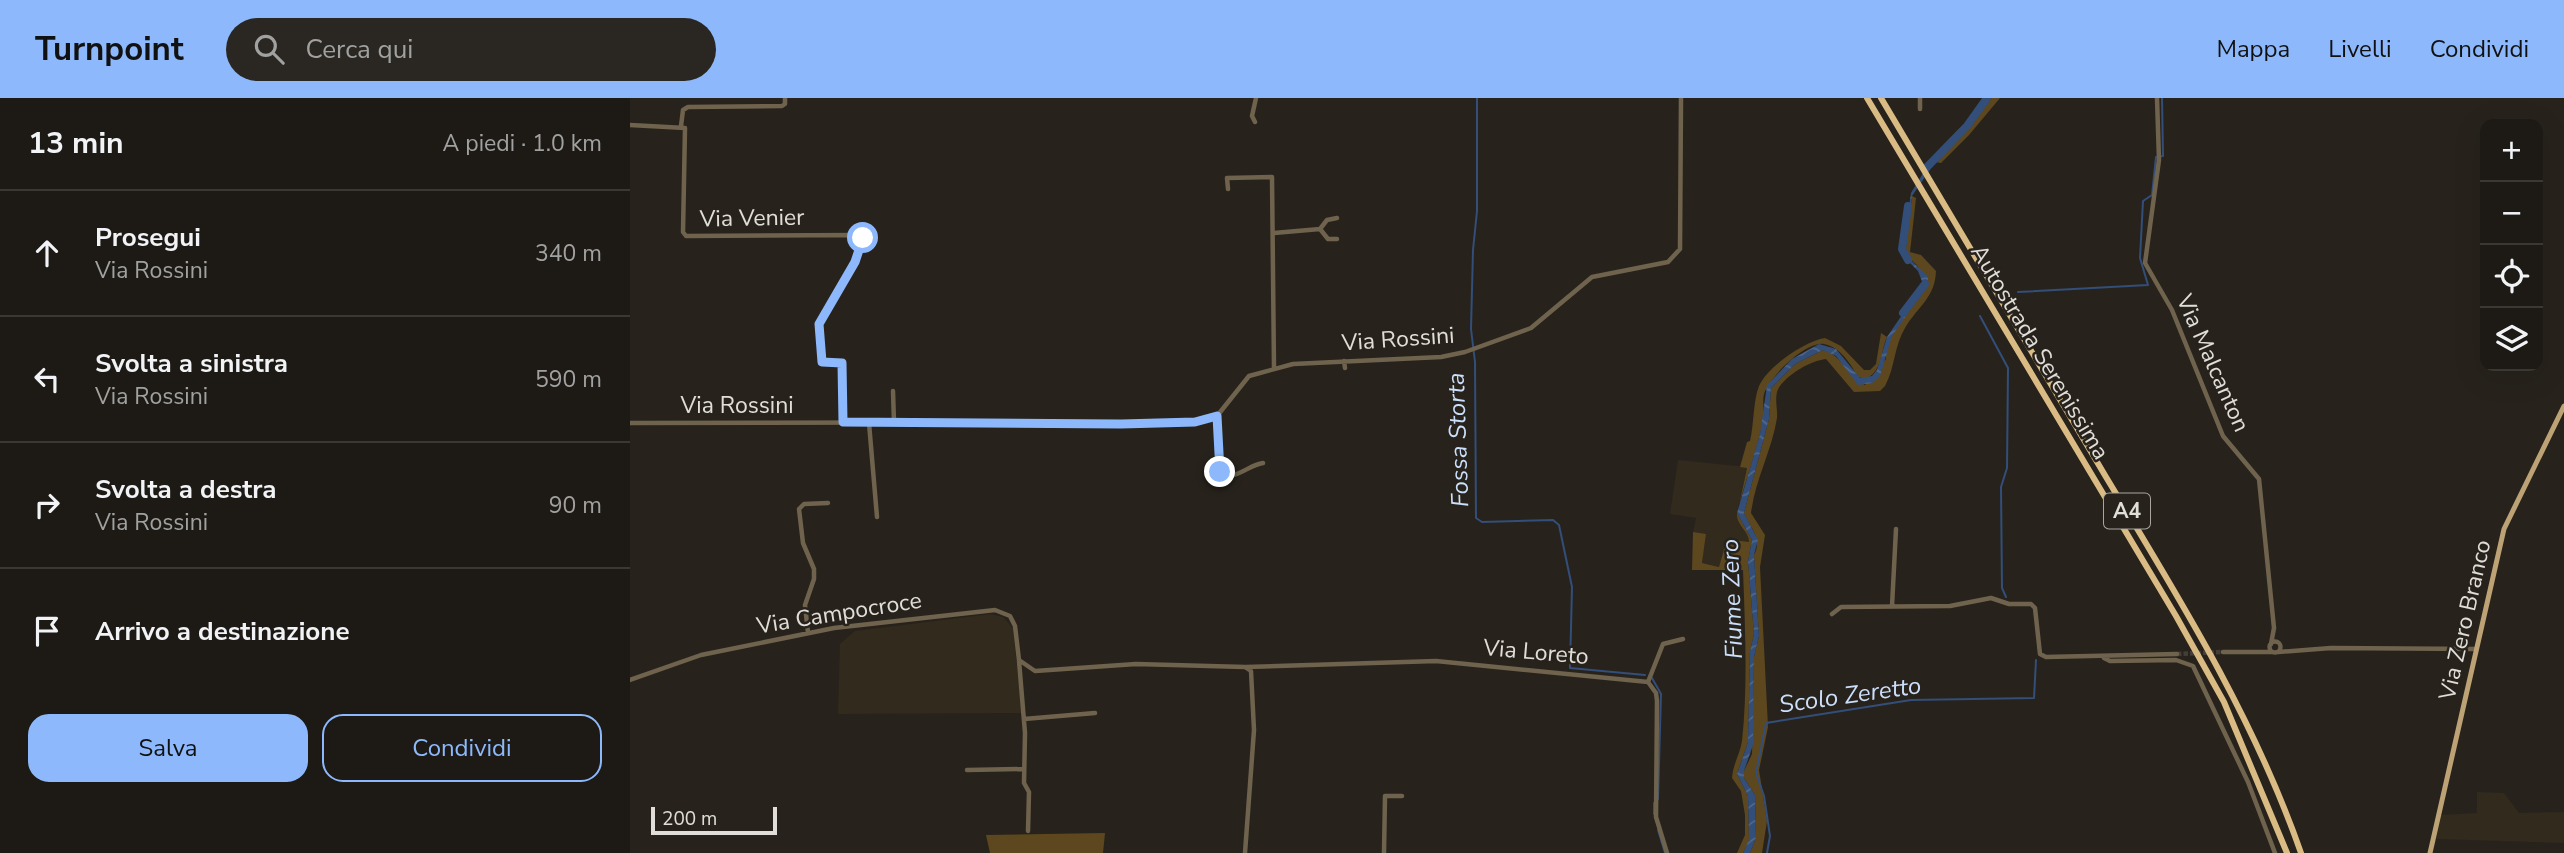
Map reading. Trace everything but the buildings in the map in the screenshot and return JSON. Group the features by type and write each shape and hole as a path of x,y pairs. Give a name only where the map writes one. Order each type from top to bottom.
{"highway":[{"name":"Autostrada Serenissima","path":"1867,98 2176,616 2229,713 2287,853"},
{"name":"Autostrada Serenissima","path":"1881,98 2230,688 2266,764 2301,853"}],"main road":[{"name":"Via Zero Branco","path":"2430,853 2504,529 2564,406"}],"street":[{"path":"630,125 681,126 682,110 688,107 782,106 785,104 785,98"},
{"path":"1255,121 1252,116 1256,98"},
{"name":"Via Rossini","path":"630,423 1195,422 1217,416 1243,380 1274,368 1345,361 1441,357 1473,348 1531,328 1592,278 1668,262 1677,255 1680,249 1681,98"},
{"path":"1920,98 1920,108"},
{"name":"Via Malcanton","path":"2157,98 2159,157 2146,267 2172,310 2223,436 2259,479 2277,642 2265,651"},
{"name":"Via Venier","path":"681,126 687,132 684,235 861,234 863,238 855,262 819,324 822,362 842,363 843,422"},
{"path":"1228,189 1227,178 1272,177 1274,368"},
{"path":"1274,233 1320,229 1327,220 1337,218"},
{"path":"1320,229 1328,240 1337,239"},
{"path":"1345,361 1345,368"},
{"path":"893,391 894,423"},
{"path":"1217,416 1222,474 1227,476 1243,472 1263,463"},
{"path":"869,424 877,517"},
{"path":"808,633 805,604 814,579 814,569 800,530 799,509 804,504 828,503"},
{"path":"1892,606 1896,529"},
{"path":"1832,614 1841,607 1957,606 1991,598 2009,604 2031,604 2038,614 2040,654 2103,657 2177,654"},
{"name":"Via Campocroce","path":"630,680 701,654 808,633 1001,610 1010,616 1015,626 1024,719 1024,783 1029,792 1028,831"},
{"path":"1667,853 1655,798 1657,701 1656,693 1648,682 1663,644 1683,639"},
{"path":"2277,642 2287,650"},
{"path":"2276,652 2277,642"},
{"path":"2271,644 2276,652"},
{"path":"2223,652 2476,649"},
{"path":"2103,657 2110,662 2176,660 2193,666 2243,770 2276,853"},
{"name":"Via Loreto","path":"1019,660 1035,671 1136,664 1245,667 1436,661 1648,682"},
{"path":"1245,667 1251,671 1254,730 1245,853"},
{"path":"1024,719 1095,713"},
{"path":"967,770 1024,769"},
{"path":"1384,853 1385,796 1402,796"}],"shaded area":[{"path":"1992,98 2000,98 1941,163 1935,162"},
{"path":"1912,196 1916,198 1910,252 1921,255 1936,271 1935,280 1929,295 1901,335 1885,386 1880,391 1854,392 1826,359 1813,362 1795,372 1784,381 1777,393 1775,430 1751,513 1765,535 1760,567 1768,727 1759,770 1767,821 1762,853 1750,853 1756,838 1755,795 1744,778 1744,771 1752,754 1754,657 1759,636 1754,555 1757,543 1755,533 1744,513 1769,419 1771,388 1795,364 1823,350 1835,356 1865,385 1886,359 1887,348 1895,328 1928,284 1917,265 1905,255"},
{"path":"1881,333 1887,337 1880,361 1875,371 1866,379 1858,377 1840,352 1824,344 1808,348 1780,370 1764,394 1763,421 1739,505 1747,468 1740,467 1747,442 1750,441 1756,399 1763,379 1787,356 1807,344 1825,338 1841,346 1864,370 1870,370 1876,364"},
{"path":"1678,460 1747,467 1737,513 1738,522 1748,535 1749,542 1727,539 1720,567 1702,563 1706,535 1693,532 1696,518 1670,514"},
{"path":"1737,513 1752,540 1748,561 1754,634 1750,651 1748,742 1737,774 1748,796 1749,841 1743,853 1737,853 1745,835 1745,815 1741,791 1732,778 1741,746 1744,720 1746,656 1743,570 1692,570 1693,532 1706,534 1702,563 1719,567 1727,539 1749,542 1738,521"},
{"path":"991,614 1003,617 1013,628 1022,713 838,714 840,644 855,631"},
{"path":"2477,792 2504,793 2519,813 2564,812 2564,843 2436,839 2441,815 2477,813"},
{"path":"1105,833 1103,853 990,853 986,835"}],"water":[{"path":"1988,98 1992,98 1970,123"},
{"path":"1964,129 1940,155 1912,196 1905,255 1928,276 1928,284 1892,336 1880,376 1872,383 1858,385 1836,356 1823,350 1795,364 1771,388 1769,419 1744,513 1758,540 1754,555 1759,636 1754,657 1753,745 1744,771 1744,778 1755,795 1756,838 1750,853 1743,853 1749,840 1748,796 1737,774 1748,742 1750,651 1754,634 1748,561 1752,540 1737,513 1760,434 1767,385 1792,359 1819,344 1836,349 1860,378 1872,376 1877,370 1887,337 1923,284 1918,271 1902,255 1911,193 1933,157"}],"waterway":[{"name":"Fossa Storta","path":"1477,98 1477,211 1471,329 1475,362 1476,518 1482,522 1553,520 1559,525 1572,587 1570,668 1645,675"},
{"name":"Fiume Zero","path":"1927,167 1967,126 1987,98"},
{"name":"Scolo Zeretto","path":"2018,292 2148,285 2140,258 2143,201 2152,195 2156,157 2163,156 2162,98"},
{"name":"Fiume Zero","path":"1908,206 1902,249 1908,260"},
{"name":"Fiume Zero","path":"1903,313 1925,284"},
{"name":"Scolo Zeretto","path":"1980,316 2008,368 2007,468 2001,487 2002,588 2006,597"},
{"name":"Scolo Zeretto","path":"1767,853 1770,836 1764,796 1756,773 1766,723 1911,700 2034,698 2036,660"},
{"name":"Fossa Storta","path":"1652,678 1661,694 1658,799"},
{"name":"Fossa Storta","path":"1654,803 1654,814"},
{"name":"Fossa Storta","path":"1658,830 1665,853"}],"tunnel":[{"path":"2177,654 2223,652"}],"route":[{"path":"863,238 855,262 819,324 823,365 842,363 843,422 1121,424 1195,422 1217,416 1220,472"}]}
